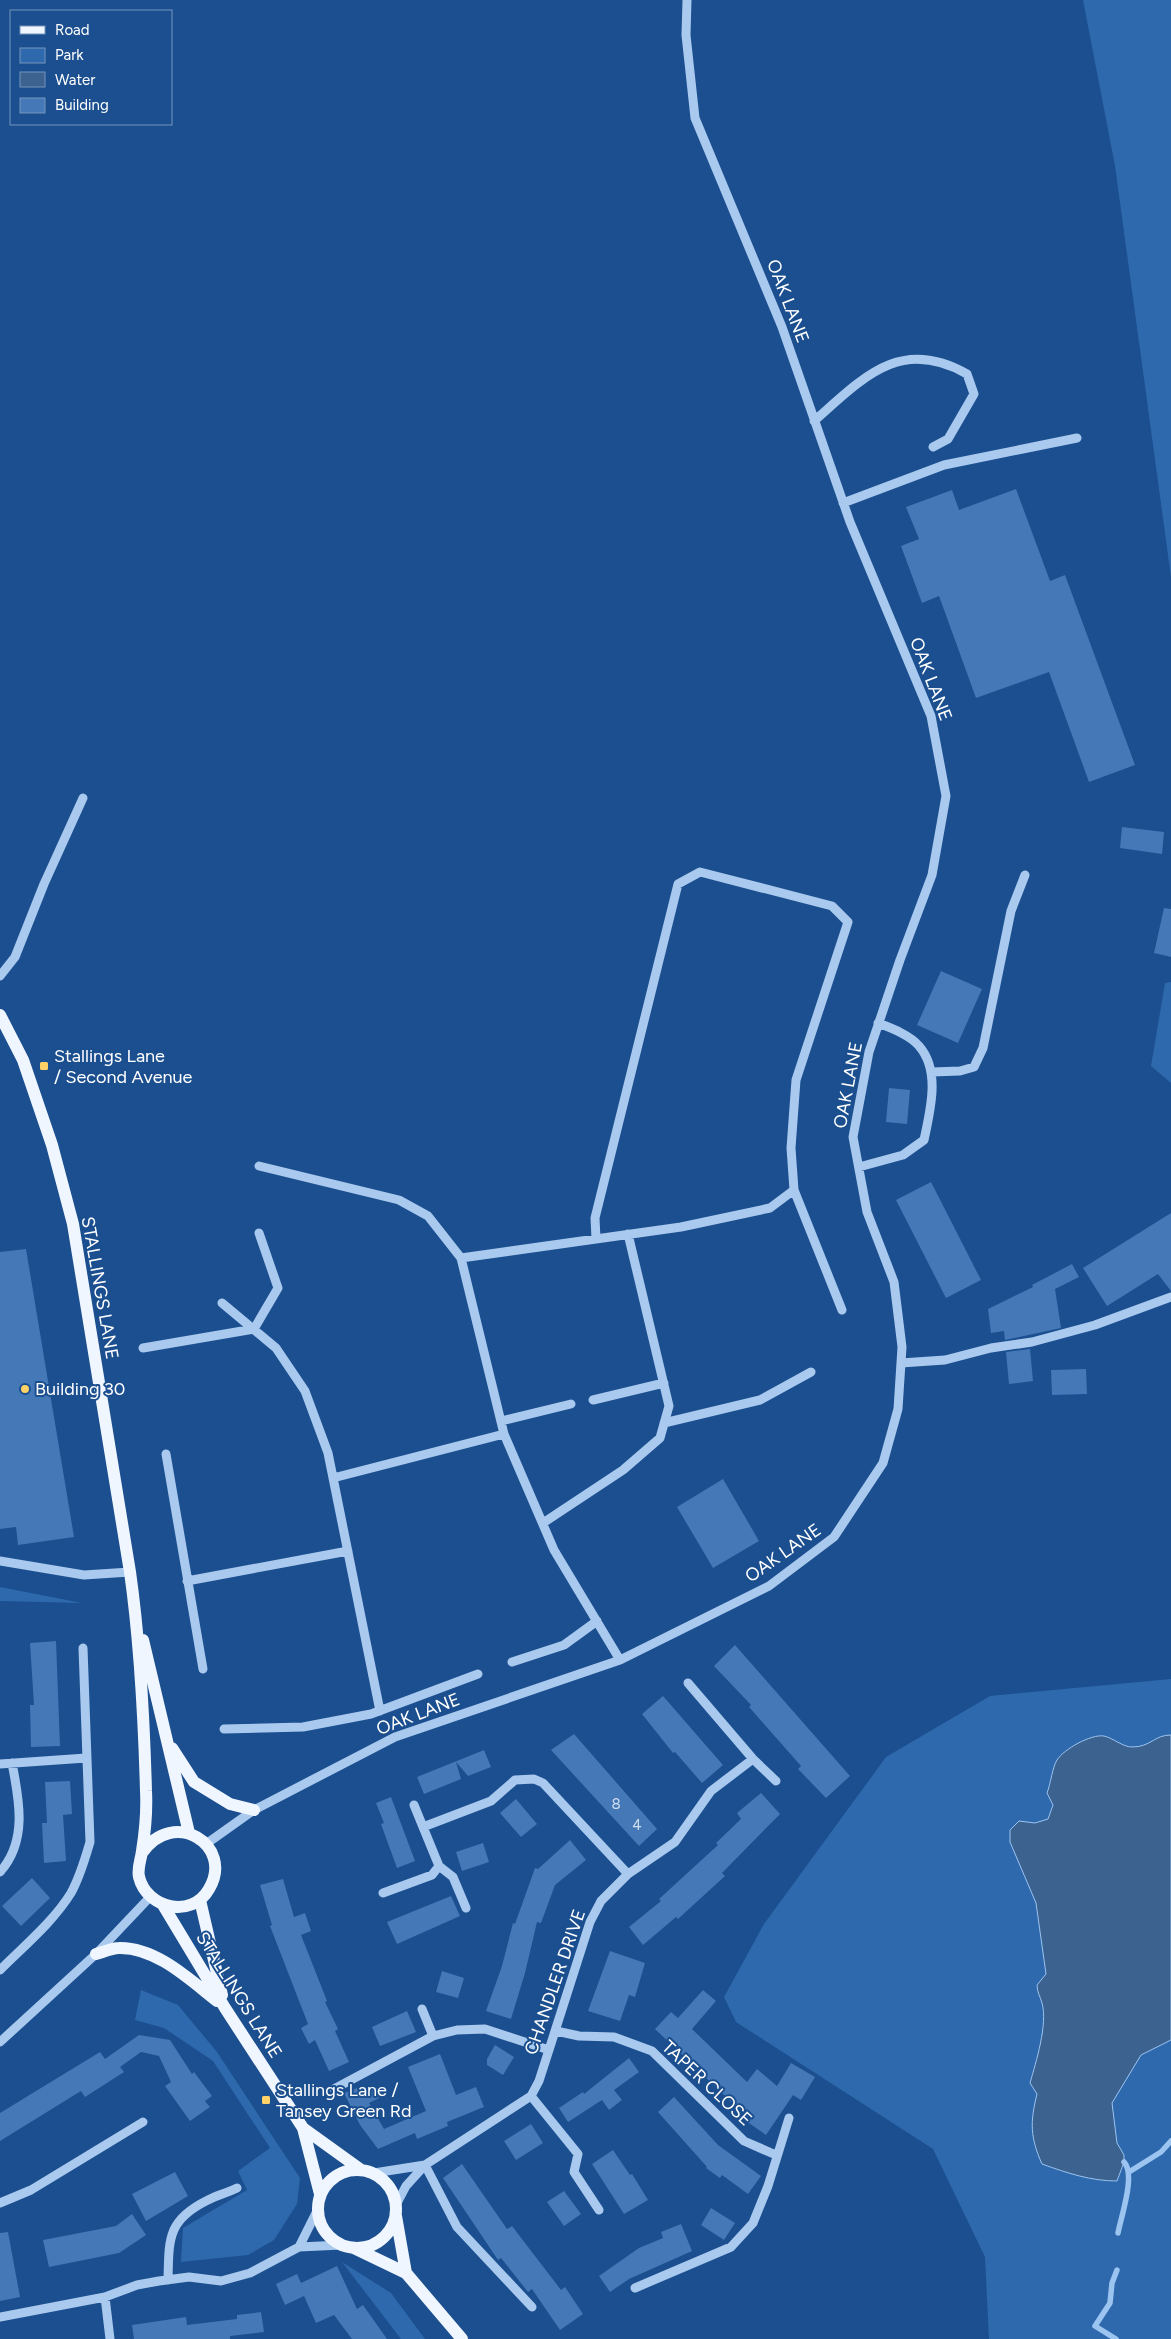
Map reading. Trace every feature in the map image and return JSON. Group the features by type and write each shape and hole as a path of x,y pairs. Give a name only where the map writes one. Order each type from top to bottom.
{"main road":[{"name":"STALLINGS LANE","path":"0,1015 23,1060 52,1145 72,1224 135,1606"},
{"path":"135,1606 189,1832"},
{"path":"135,1606 146,1792 139,1876 150,1897 163,1905 176,1908 188,1906 200,1900 211,1885 215,1867 213,1855 206,1844 189,1832 178,1831 162,1834 148,1844 142,1853"},
{"path":"167,1740 194,1782 230,1804 254,1810"},
{"path":"200,1900 225,2008"},
{"name":"STALLINGS LANE","path":"163,1905 225,2008 303,2128 320,2194"},
{"path":"96,1954 118,1948 144,1952 176,1969 225,2008"},
{"name":"STALLINGS LANE","path":"303,2128 360,2170"},
{"path":"406,2273 392,2192 385,2181 374,2173 360,2170 344,2171 329,2180 320,2194 317,2211 321,2225 330,2237 406,2273 462,2339"},
{"path":"348,2246 369,2246 381,2239 391,2228 396,2210"}],"street":[{"name":"OAK LANE","path":"206,1844 254,1810 396,1737 620,1660 769,1586 834,1537 883,1463 898,1409 902,1348 894,1282 867,1212 853,1137 869,1052 932,875 946,796 931,716 843,503 782,327 696,118 686,35 687,0"},
{"path":"814,421 874,370 907,358 948,363 967,374 974,394 948,439 933,447"},
{"path":"843,503 944,465 1076,438"},
{"path":"0,976 14,957 44,884 83,798"},
{"path":"596,1239 595,1218 678,884 700,872 832,906 848,922 796,1080 791,1148 794,1190 842,1310"},
{"path":"932,1072 960,1071 974,1067 983,1048 1011,911 1025,875"},
{"path":"859,1167 903,1155 924,1140 929,1116 932,1072 919,1046 878,1023"},
{"path":"259,1166 400,1200 428,1216 461,1258 504,1434 554,1550 620,1660"},
{"path":"461,1258 682,1227 770,1208 794,1190"},
{"path":"143,1348 254,1329 278,1288 259,1233"},
{"path":"543,1523 624,1470 660,1438 670,1406 628,1234"},
{"path":"901,1363 945,1360 991,1348 1032,1342 1095,1325 1171,1296"},
{"path":"222,1303 276,1348 304,1391 328,1453 380,1710"},
{"path":"664,1423 760,1400 811,1372"},
{"path":"593,1400 664,1383"},
{"path":"501,1421 571,1404"},
{"path":"333,1478 504,1434"},
{"path":"166,1454 203,1670"},
{"path":"187,1581 348,1551"},
{"path":"0,1561 84,1575 130,1572"},
{"path":"512,1662 564,1645 597,1621"},
{"path":"0,1970 55,1914 71,1892 90,1842 83,1648"},
{"path":"224,1729 304,1727 380,1710 478,1674"},
{"path":"688,1683 753,1758 776,1781"},
{"path":"0,1764 86,1758"},
{"name":"CHANDLER DRIVE","path":"531,2096 539,2081 556,2031 590,1922 601,1901 628,1874 675,1842 711,1791 753,1758"},
{"path":"0,1872 14,1845 20,1823 20,1806 12,1763"},
{"path":"424,1827 491,1801 515,1780 534,1779 543,1783 628,1874"},
{"path":"414,1805 439,1866 453,1877 466,1908"},
{"path":"383,1893 432,1875 439,1866"},
{"path":"0,2042 96,1954 150,1897"},
{"path":"422,2009 433,2036"},
{"path":"334,2089 433,2036 457,2030 485,2029 549,2050"},
{"name":"TAPER CLOSE","path":"556,2031 579,2036 614,2037 652,2051 744,2140 776,2155"},
{"path":"396,2210 406,2186 425,2165 531,2096 578,2154 574,2172 599,2210"},
{"path":"635,2288 730,2247 753,2223 768,2186 776,2155 789,2118"},
{"path":"0,2202 30,2190 143,2122"},
{"path":"374,2173 425,2165"},
{"path":"425,2165 457,2227 532,2307"},
{"path":"168,2280 174,2226 188,2211 209,2199 237,2188"},
{"path":"299,2247 317,2211"},
{"path":"0,2317 105,2297 137,2286 168,2280 189,2277 221,2281 250,2273 299,2247 348,2246"},
{"path":"105,2297 110,2339"}],"green space":[{"path":"1083,0 1171,0 1171,577 1115,166"},
{"path":"1171,982 1171,1083 1151,1066 1165,983"},
{"path":"0,1587 82,1603 0,1601"},
{"path":"1171,1679 1171,2339 989,2339 985,2257 933,2149 736,2022 724,1997 764,1924 886,1757 990,1696"},
{"path":"141,1990 178,2005 217,2052 300,2178 297,2204 274,2240 248,2255 181,2262 183,2228 247,2190 238,2171 270,2148 213,2061 164,2028 135,2020"},
{"path":"342,2262 391,2293 425,2339 401,2339"}],"water":[{"path":"1171,1735 1171,2040 1141,2055 1112,2103 1117,2143 1124,2155 1124,2162 1117,2181 1088,2178 1042,2164 1035,2146 1032,2121 1037,2094 1030,2083 1044,2021 1037,1985 1046,1974 1036,1903 1010,1842 1010,1830 1019,1821 1035,1823 1048,1819 1053,1805 1047,1793 1057,1760 1065,1751 1092,1737 1104,1736 1125,1746 1132,1747 1144,1745 1160,1737"}],"building":[{"path":"1016,489 1050,581 1065,575 1135,765 1089,782 1049,672 976,698 939,596 922,603 901,546 919,539 906,507 952,490 959,510"},
{"path":"1122,827 1164,832 1162,854 1120,848"},
{"path":"1164,908 1171,909 1171,957 1154,953"},
{"path":"941,971 982,989 958,1043 917,1025"},
{"path":"889,1088 910,1090 907,1124 886,1122"},
{"path":"931,1182 981,1280 946,1298 896,1200"},
{"path":"1171,1213 1171,1291 1158,1274 1107,1306 1083,1268"},
{"name":"Building 30","path":"26,1249 74,1537 18,1545 16,1527 0,1529 0,1252"},
{"path":"1072,1264 1079,1277 1055,1289 1061,1328 1005,1340 1004,1331 991,1333 988,1309 1033,1287 1032,1285"},
{"path":"1030,1349 1033,1381 1009,1384 1006,1352"},
{"path":"1086,1369 1087,1394 1052,1395 1051,1370"},
{"path":"723,1479 759,1541 713,1568 677,1507"},
{"path":"56,1641 60,1746 31,1747 30,1705 34,1705 30,1643"},
{"path":"735,1645 850,1776 826,1798 798,1769 801,1766 749,1707 751,1705 714,1666"},
{"path":"663,1696 723,1765 702,1783 675,1752 673,1753 642,1714"},
{"path":"574,1734 657,1829 639,1846 551,1750"},
{"path":"484,1750 491,1767 468,1776 456,1762 461,1779 424,1794 417,1777"},
{"path":"70,1781 72,1814 63,1815 66,1861 44,1863 42,1823 47,1823 45,1782"},
{"path":"761,1793 780,1814 722,1873 725,1876 678,1919 676,1917 643,1945 629,1927 661,1901 659,1899 718,1845 716,1843 741,1819 737,1813"},
{"path":"391,1797 415,1861 397,1868 381,1824 384,1823 376,1803"},
{"path":"516,1799 537,1824 521,1837 500,1813"},
{"path":"570,1840 586,1860 555,1885 541,1923 537,1922 525,1973 511,2019 486,2011 502,1966 513,1923 515,1924 535,1868 538,1869"},
{"path":"483,1843 489,1862 462,1871 456,1852"},
{"path":"32,1878 50,1898 21,1926 2,1906"},
{"path":"283,1879 294,1917 305,1913 311,1931 301,1935 327,2001 325,2002 338,2029 335,2031 349,2062 329,2071 315,2040 309,2044 301,2028 308,2024 270,1926 272,1925 260,1885"},
{"path":"451,1896 460,1916 397,1944 387,1922"},
{"path":"610,1951 645,1963 635,1997 629,1995 620,2021 588,2011"},
{"path":"442,1971 464,1978 458,1998 436,1992"},
{"path":"703,1990 716,2001 692,2029 747,2082 757,2069 777,2086 791,2063 815,2077 801,2100 793,2095 766,2135 743,2119 745,2115 655,2029 671,2012 678,2018"},
{"path":"407,2011 416,2032 380,2046 372,2027"},
{"path":"139,2035 170,2040 192,2074 194,2072 212,2096 205,2101 210,2107 190,2121 165,2086 171,2082 159,2056 141,2052 120,2067 124,2072 85,2097 81,2091 0,2141 0,2113 100,2052 105,2059"},
{"path":"495,2045 514,2057 503,2075 487,2065 487,2059"},
{"path":"440,2054 456,2095 476,2087 484,2107 447,2122 448,2126 417,2139 415,2133 378,2149 360,2125 344,2093 360,2087 362,2091 373,2085 379,2098 369,2103 384,2129 426,2111 408,2067"},
{"path":"629,2058 639,2072 614,2090 622,2100 609,2110 602,2100 568,2122 559,2108 583,2092 584,2094"},
{"path":"674,2097 718,2145 761,2176 748,2194 722,2175 720,2178 706,2168 658,2112"},
{"path":"531,2124 543,2143 516,2160 504,2141"},
{"path":"613,2150 630,2175 632,2174 648,2200 624,2214 592,2164"},
{"path":"462,2164 507,2229 512,2226 561,2290 565,2287 583,2314 560,2330 532,2289 528,2292 501,2258 498,2260 443,2178"},
{"path":"175,2172 188,2196 146,2221 132,2194"},
{"path":"564,2191 581,2214 564,2226 547,2202"},
{"path":"711,2208 735,2223 724,2240 701,2225"},
{"path":"132,2214 146,2235 119,2253 49,2267 43,2240 116,2226"},
{"path":"681,2224 692,2251 629,2279 610,2292 599,2276 639,2248 663,2238 661,2232"},
{"path":"8,2232 20,2297 0,2301 0,2233"},
{"path":"337,2266 357,2309 363,2305 387,2339 352,2339 334,2315 316,2323 304,2296 285,2305 276,2284 297,2274 301,2283"},
{"path":"261,2312 264,2332 230,2336 230,2339 134,2339 132,2325 186,2317 187,2325 237,2319 237,2315"}],"waterway":[{"path":"1129,2172 1161,2152 1171,2141"},
{"path":"1118,2233 1129,2176 1124,2162"},
{"path":"1116,2339 1095,2326 1110,2303 1112,2283 1117,2270"}],"place":[{"name":"Stallings Lane / Second Avenue","path":"44,1066"},
{"name":"Building 30","path":"25,1389"},
{"name":"Stallings Lane / Tansey Green Rd","path":"266,2100"}]}
